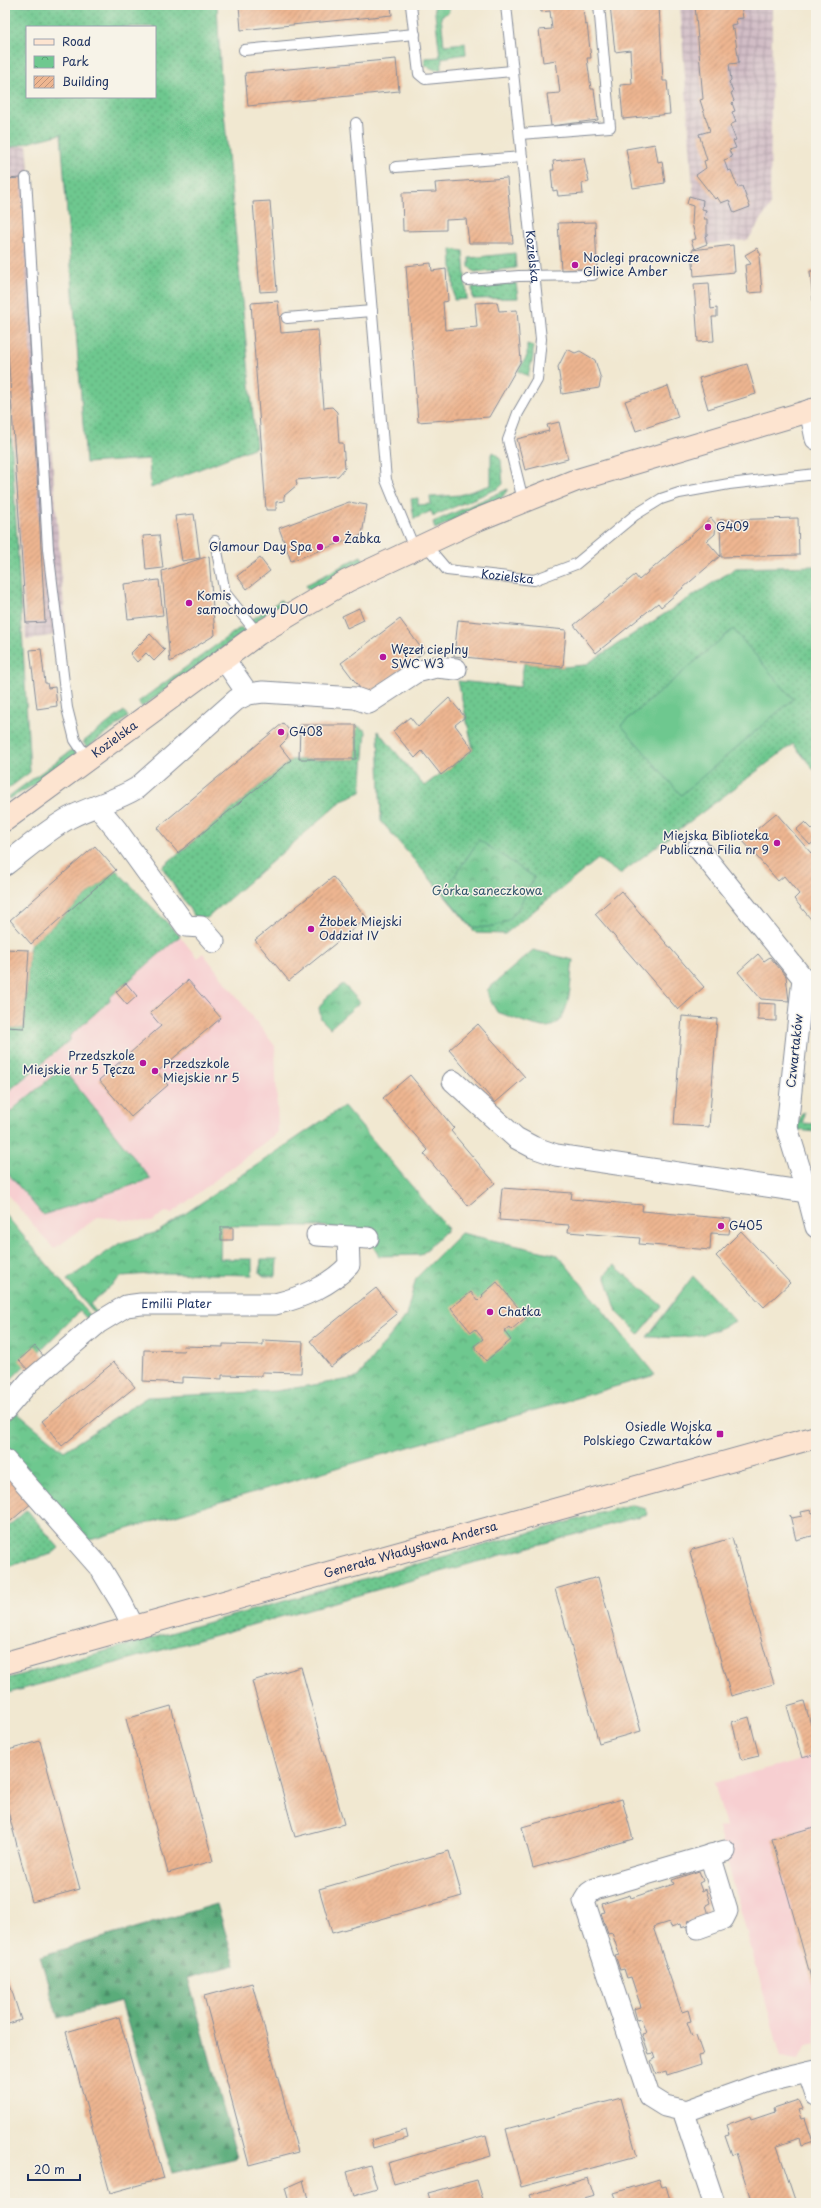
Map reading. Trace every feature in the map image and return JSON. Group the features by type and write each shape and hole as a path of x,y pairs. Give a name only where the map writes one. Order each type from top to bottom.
{"street":[{"name":"Kozielska","path":"5,820 258,634 347,581 419,546 524,500 619,466 813,410 816,439"},
{"path":"224,659 248,694"},
{"path":"5,866 48,831 70,817 119,799 137,788 236,700 248,694 263,692 355,698 370,703 416,672 436,667 456,669"},
{"path":"97,806 186,926 200,927 214,942"},
{"name":"Czwartaków","path":"698,848 803,978 787,1128 807,1192 816,1227"},
{"path":"453,1081 516,1138 533,1147 556,1155 807,1192"},
{"name":"Emilii Plater","path":"5,1410 29,1382 98,1323 126,1306 141,1304 275,1304 296,1299 340,1274 349,1265 358,1238 317,1235"},
{"name":"Generała Władysława Andersa","path":"5,1663 133,1626 816,1437"},
{"path":"5,1460 101,1569 133,1626"},
{"path":"698,1928 723,1920 727,1911 718,1853 595,1889 589,1893 584,1901 649,2096 665,2106 686,2110 769,2081 812,2071 816,2095"},
{"path":"683,2110 714,2203"}],"lane":[{"path":"411,5 419,74 425,79 512,71"},
{"name":"Kozielska","path":"506,5 541,338 537,380 518,413 508,440 524,500"},
{"path":"520,134 610,127 599,5"},
{"path":"244,50 415,34"},
{"path":"356,123 386,480 419,546"},
{"path":"396,167 522,157"},
{"path":"26,178 48,549 66,708 75,740 88,759"},
{"path":"468,280 519,276 534,277 593,275"},
{"path":"287,318 372,312"},
{"name":"Kozielska","path":"419,546 447,570 534,580 576,564 635,515 661,499 679,493 729,484 816,474"},
{"path":"215,541 226,594 258,634"}],"shaded area":[{"path":"680,5 772,5 770,206 748,240 697,245"},
{"path":"27,145 66,633 26,640 5,305 5,149"},
{"name":"Przedszkole Miejskie nr 5","path":"180,936 197,958 203,953 275,1046 278,1132 172,1213 164,1212 152,1222 98,1217 54,1249 5,1192 5,1095 71,1040 69,1037"},
{"path":"816,1755 816,2044 806,2046 796,2060 781,2057 718,1828 726,1827 714,1783"}],"green space":[{"path":"5,5 217,5 221,81 256,447 151,488 149,459 86,463 61,134 5,149"},
{"path":"434,5 448,5 449,12 441,16 444,45 465,43 466,54 442,58 441,69 435,70 425,65 425,58 440,57"},
{"path":"451,249 463,251 467,299 454,300"},
{"path":"515,253 516,268 475,273 469,267 469,258"},
{"path":"516,283 518,298 473,299 472,287"},
{"path":"5,326 30,772 5,791"},
{"path":"527,344 533,346 533,357 528,376 518,371 527,356"},
{"path":"494,452 501,460 503,484 499,488 433,516 431,511 414,519 411,499 418,498 418,505 431,504 430,497 460,495 491,485 491,454"},
{"path":"508,489 501,499 435,529 433,522"},
{"path":"361,556 364,561 309,591 306,585"},
{"path":"816,566 816,772 793,744 620,874 598,859 505,934 476,933 381,821 378,731 424,786 473,749 458,681 520,687 524,663 563,667 585,665 736,568"},
{"path":"281,600 284,605 255,625 251,620"},
{"path":"241,627 245,632 142,707 138,702"},
{"path":"733,629 793,699 681,795 621,725"},
{"path":"124,711 128,717 87,748 83,742"},
{"path":"356,725 366,731 361,792 344,799 207,918 194,916 162,867 291,760 356,759"},
{"path":"73,749 77,755 46,778 9,799 8,797"},
{"name":"Górka saneczkowa","path":"479,840 534,877 513,916 497,925 472,927 443,893"},
{"path":"116,870 180,936 109,998 110,1000 69,1037 71,1039 5,1094 5,1064 9,1061 5,1053 5,1028 24,1028 29,950 31,944"},
{"path":"533,950 573,960 570,990 565,1011 560,1020 553,1025 544,1027 526,1023 497,1012 489,998 487,990"},
{"path":"343,984 360,1002 330,1028 321,1019 319,1008 325,999"},
{"path":"62,1068 151,1179 43,1215 5,1170 5,1116"},
{"path":"344,1106 448,1229 421,1255 379,1256 363,1230 318,1226 221,1226 220,1259 252,1259 252,1275 164,1273 122,1276 90,1304 97,1313 96,1315 67,1280 120,1243 158,1232"},
{"path":"804,1112 803,1123 816,1124 816,1132 797,1130 801,1114"},
{"path":"5,1214 92,1318 89,1321 80,1311 5,1385"},
{"path":"461,1233 558,1255 655,1375 90,1540 49,1513 5,1456 5,1425 16,1412 64,1451 147,1397 276,1391 357,1378 406,1316 416,1278"},
{"path":"261,1259 277,1259 276,1276 264,1276 260,1273"},
{"path":"614,1265 662,1306 639,1334 617,1312 605,1275"},
{"path":"693,1276 735,1321 713,1331 692,1336 647,1337"},
{"path":"629,1505 646,1509 648,1514 5,1694 5,1679"},
{"path":"27,1510 59,1548 52,1554 5,1567 5,1529"},
{"path":"217,1904 235,1965 188,1978 237,2158 172,2173 121,2001 58,2018 40,1956"}],"building":[{"path":"239,5 391,5 392,15 241,30"},
{"path":"540,5 589,5 583,7 585,25 587,24 591,58 587,58 591,89 594,89 598,120 551,126 547,94 560,93 556,60 543,62 539,30 552,29 550,11 541,12"},
{"path":"610,5 659,5 663,81 667,81 670,114 623,119 620,85 632,84 630,50 615,52"},
{"path":"695,5 741,5 743,18 736,19 737,24 731,25 732,30 734,29 739,63 729,64 731,80 729,82 733,92 731,93 734,101 732,103 735,111 732,112 736,122 730,125 736,140 733,141 736,148 729,150 732,157 724,160 728,171 731,170 738,188 742,186 750,207 734,213 729,200 721,203 717,197 715,199 696,175 706,168 704,161 707,160 699,134 710,131 700,100 703,99"},
{"path":"396,59 399,91 248,106 245,73"},
{"path":"655,144 658,162 662,161 665,183 633,188 626,149"},
{"path":"584,158 589,182 582,183 583,194 558,196 557,190 553,191 551,170 554,170 553,161"},
{"path":"21,178 45,622 26,623 5,306 5,179"},
{"path":"507,178 513,243 469,243 466,219 446,220 446,230 403,231 402,193 436,192 435,183"},
{"path":"689,196 703,200 702,209 706,210 704,219 707,219 707,235 705,236 707,244 694,249 691,240 696,239 692,224 693,206 687,204"},
{"path":"270,201 277,291 260,292 253,202"},
{"path":"595,222 597,268 561,270 558,223"},
{"path":"733,245 735,272 694,276 692,250"},
{"path":"757,248 761,255 759,256 762,292 748,293 745,265 751,264 745,255"},
{"path":"431,263 432,271 446,269 448,301 443,302 445,330 477,327 475,303 497,302 499,311 517,310 521,361 489,417 418,422 406,266"},
{"path":"810,271 816,271 816,301 813,301"},
{"path":"709,283 711,309 717,308 717,317 712,317 714,341 698,342 694,284"},
{"path":"278,301 281,333 318,330 324,408 332,407 337,412 339,443 343,443 345,468 338,476 296,480 297,485 284,496 284,501 276,502 276,510 266,510 251,303"},
{"path":"567,349 575,353 580,351 595,360 601,379 599,388 562,394 558,367"},
{"path":"747,364 756,394 708,409 699,378"},
{"path":"668,386 678,417 636,431 625,401"},
{"path":"559,422 568,459 525,470 517,439 549,431 547,425"},
{"path":"349,502 367,505 362,535 291,561 279,528"},
{"path":"194,514 200,558 182,561 175,516"},
{"path":"711,518 716,524 715,534 707,541 720,556 661,607 658,603 596,653 574,625 635,575 639,580"},
{"path":"798,518 799,555 721,557 720,520"},
{"path":"159,535 163,568 146,570 143,536"},
{"name":"Komis samochodowy DUO","path":"209,556 215,635 170,662 162,571"},
{"path":"260,558 270,571 247,589 237,576"},
{"path":"159,580 163,615 128,619 124,584"},
{"path":"359,608 364,620 347,628 342,616"},
{"name":"Węzeł cieplny SWC W3","path":"400,619 424,652 366,696 341,663"},
{"path":"458,620 566,630 563,667 454,656"},
{"path":"150,634 165,650 154,661 146,653 137,662 130,654"},
{"path":"41,649 45,683 47,683 48,688 55,687 57,706 37,709 30,650"},
{"path":"449,698 465,717 455,725 473,749 441,775 422,751 415,758 393,731 410,717 418,727"},
{"path":"283,723 289,730 287,739 280,746 291,760 178,853 157,828"},
{"path":"300,725 356,725 356,759 299,759"},
{"path":"776,813 811,853 816,848 816,925 794,899 799,894 784,876 778,881 743,841"},
{"path":"805,822 816,833 816,840 810,845 796,830"},
{"path":"95,846 116,870 31,944 10,920"},
{"name":"Żłobek Miejski Oddział IV","path":"333,877 367,918 289,981 255,940"},
{"path":"621,891 704,987 678,1010 595,914"},
{"path":"5,949 29,950 24,1028 5,1027"},
{"path":"758,954 764,961 770,957 786,976 789,1001 761,999 738,972"},
{"path":"188,980 221,1018 157,1072 168,1085 131,1117 99,1080 161,1026 150,1013"},
{"path":"126,983 137,996 127,1005 116,992"},
{"path":"758,1003 776,1004 776,1021 758,1020"},
{"path":"682,1016 717,1019 709,1127 674,1125"},
{"path":"478,1024 525,1077 495,1103 449,1050"},
{"path":"410,1075 454,1128 451,1131 495,1183 468,1206 424,1154 428,1150 383,1098"},
{"path":"502,1188 572,1193 571,1199 643,1205 642,1211 731,1219 729,1234 711,1233 710,1250 639,1244 640,1238 568,1232 569,1225 499,1220"},
{"path":"221,1227 233,1227 233,1240 221,1240"},
{"path":"741,1231 790,1283 764,1307 716,1256"},
{"path":"497,1282 526,1317 511,1330 509,1327 504,1331 511,1340 486,1361 474,1346 483,1339 475,1329 471,1332 451,1308 471,1292 478,1301 483,1296 482,1295"},
{"path":"376,1288 397,1314 331,1367 310,1341"},
{"path":"263,1340 303,1342 301,1373 262,1372 262,1376 222,1375 222,1379 182,1377 182,1383 143,1381 144,1350 184,1351 183,1346 223,1347 223,1344 263,1345"},
{"path":"35,1346 45,1358 29,1371 19,1360"},
{"path":"114,1362 135,1387 62,1446 42,1421"},
{"path":"5,1471 33,1502 5,1526"},
{"path":"811,1510 812,1513 816,1512 816,1535 796,1540 790,1515 792,1518 802,1516 801,1512"},
{"path":"732,1538 774,1684 731,1696 690,1553 693,1549"},
{"path":"598,1577 641,1731 599,1743 555,1589"},
{"path":"301,1667 344,1824 295,1837 252,1681"},
{"path":"804,1701 811,1725 814,1724 816,1732 816,1754 802,1758 787,1706"},
{"path":"171,1706 213,1861 168,1873 126,1719"},
{"path":"749,1717 759,1756 742,1760 732,1722"},
{"path":"40,1741 80,1889 32,1902 5,1800 5,1751"},
{"path":"622,1799 633,1839 533,1868 522,1827"},
{"path":"814,1827 816,1835 815,1992 772,1839"},
{"path":"449,1851 462,1896 332,1933 319,1889"},
{"path":"699,1871 703,1881 699,1883 702,1891 706,1889 710,1903 706,1905 710,1918 688,1921 690,1925 681,1928 680,1924 671,1927 669,1922 653,1927 682,2012 688,2010 691,2021 687,2022 692,2036 696,2035 703,2055 699,2056 701,2064 667,2075 666,2071 656,2074 651,2061 655,2059 653,2053 649,2054 642,2034 646,2033 641,2019 637,2020 634,2009 641,2007 631,1977 627,1978 624,1969 620,1970 615,1955 619,1954 612,1933 608,1934 601,1913 605,1912 602,1904 630,1895 631,1898 674,1884 672,1880"},
{"path":"6,1972 21,2020 5,2025 5,1973"},
{"path":"252,1983 298,2152 249,2165 204,1996"},
{"path":"119,2017 164,2178 110,2193 66,2032"},
{"path":"621,2098 637,2156 521,2187 506,2129"},
{"path":"798,2100 802,2109 798,2110 801,2119 805,2118 813,2142 801,2146 799,2138 777,2146 796,2203 752,2203 736,2153 732,2155 725,2135 729,2134 726,2125 750,2116 751,2120 775,2112 774,2108"},
{"path":"406,2130 408,2138 373,2148 371,2140"},
{"path":"486,2135 491,2156 394,2184 388,2163"},
{"path":"370,2165 377,2189 354,2196 347,2172"},
{"path":"588,2178 594,2196 569,2203 533,2203 530,2195"},
{"path":"659,2179 662,2187 666,2186 671,2203 618,2203 614,2193"},
{"path":"303,2180 308,2199 289,2202 285,2188"},
{"path":"477,2180 484,2203 431,2203 428,2193"}],"place":[{"name":"Noclegi pracownicze Gliwice Amber","path":"575,265"},
{"name":"G409","path":"708,527"},
{"name":"Żabka","path":"336,539"},
{"name":"Glamour Day Spa","path":"320,547"},
{"name":"Komis samochodowy DUO","path":"189,603"},
{"name":"Węzeł cieplny SWC W3","path":"383,657"},
{"name":"G408","path":"281,732"},
{"name":"Miejska Biblioteka Publiczna Filia nr 9","path":"777,843"},
{"name":"Żłobek Miejski Oddział IV","path":"311,929"},
{"name":"Przedszkole Miejskie nr 5 Tęcza","path":"143,1063"},
{"name":"Przedszkole Miejskie nr 5","path":"155,1071"},
{"name":"G405","path":"721,1226"},
{"name":"Chatka","path":"490,1312"},
{"name":"Osiedle Wojska Polskiego Czwartaków","path":"720,1434"}]}
